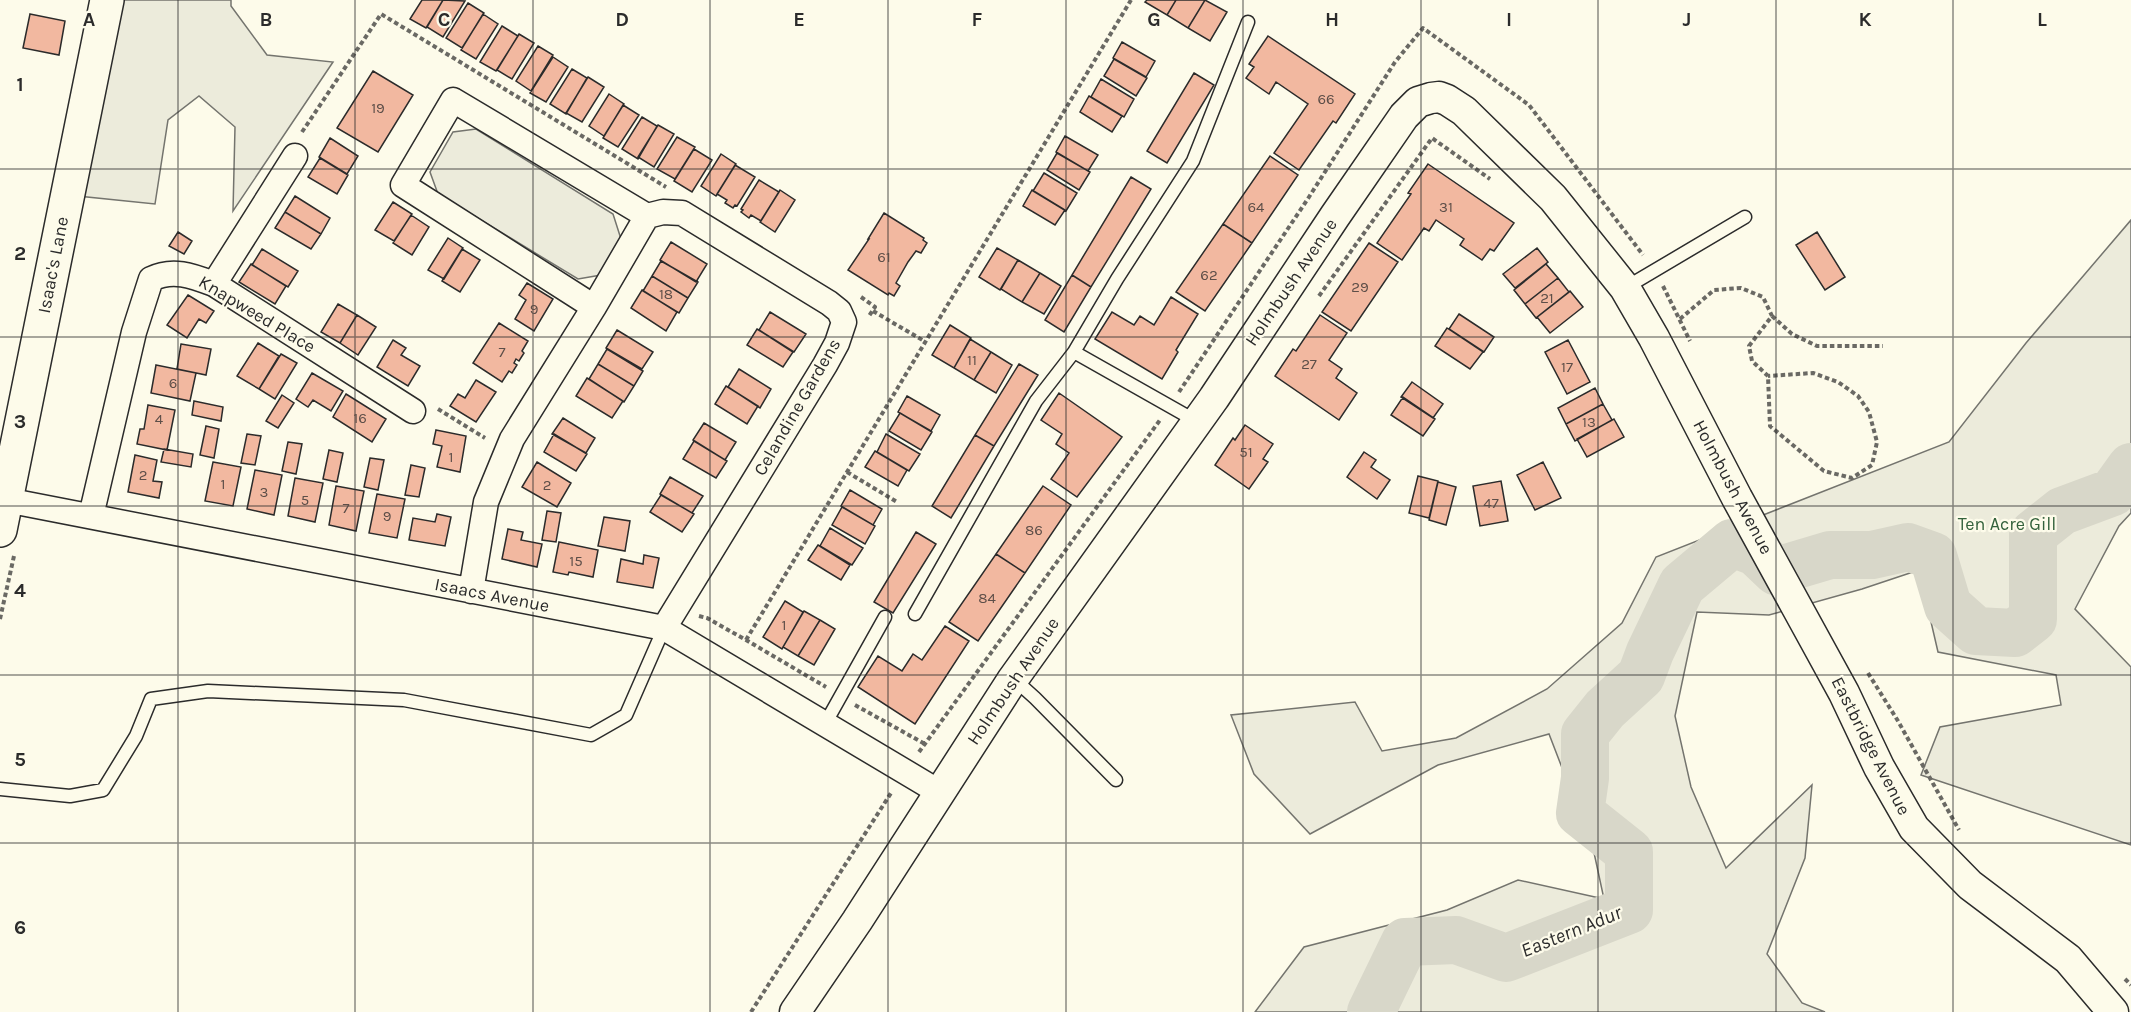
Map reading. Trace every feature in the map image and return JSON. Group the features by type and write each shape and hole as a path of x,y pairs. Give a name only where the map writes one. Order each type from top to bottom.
{"main road":[{"name":"Isaac's Lane","path":"3,515 107,0"}],"street":[{"name":"Holmbush Avenue","path":"795,1012 857,921 1013,679 1197,422 1404,116 1425,98 1439,97 1464,111 1553,198 1625,288 1801,614"},
{"path":"471,591 486,502 512,440 594,307 647,216 453,100 403,185 594,307"},
{"path":"214,284 295,156"},
{"name":"Celandine Gardens","path":"647,216 663,212 682,213 829,303 839,311 844,322 837,343 825,365 664,628"},
{"name":"Knapweed Place","path":"91,516 134,332 151,279 163,273 188,274 214,284 413,411"},
{"name":"Isaacs Avenue","path":"3,515 91,516 664,628 939,792"},
{"name":"Eastbridge Avenue","path":"1801,614 1844,693 1879,767 1914,828 1970,885 2068,959 2113,1012"}],"lane":[{"path":"915,614 1036,401 1074,352 1117,279 1193,161 1248,22"},
{"path":"1625,288 1745,217"},
{"path":"1074,352 1197,422"},
{"path":"825,724 885,616"},
{"path":"0,789 70,796 103,790 136,736 151,699 208,691 404,700 591,735 626,715 664,628"},
{"path":"1013,679 1035,698 1116,780"}],"path":[{"path":"746,640 1131,0"},
{"path":"751,1012 905,771 1169,407 1309,197 1395,62 1423,28 1529,105 1655,271 1694,350"},
{"path":"1315,302 1432,138 1498,184"},
{"path":"1680,319 1714,290 1741,288 1763,297 1772,316 1792,334 1817,346 1883,346"},
{"path":"873,310 924,341"},
{"path":"1768,376 1813,373 1838,382 1858,396 1869,412 1877,442 1872,465 1852,478 1824,471 1770,426 1768,376 1752,361 1749,346 1772,316"},
{"path":"413,411 436,408 487,440"},
{"path":"847,472 897,502"},
{"path":"1868,672 1965,838"},
{"path":"2122,976 2131,985"}],"green space":[{"path":"107,0 231,0 231,6 267,55 333,62 233,211 235,127 199,96 168,120 155,204 68,195"},
{"path":"476,129 613,214 621,239 601,275 578,279 438,194 430,172 453,132"},
{"name":"Ten Acre Gill","path":"2131,220 2131,513 2119,526 2075,609 2131,667 2131,845 1921,775 1940,727 2061,705 2056,675 1938,652 1919,570 1862,589 1769,615 1697,612 1675,716 1691,787 1726,868 1812,785 1805,858 1767,954 1802,1003 1825,1012 1255,1012 1304,947 1447,910 1518,880 1604,899 1593,848 1549,734 1438,765 1310,834 1254,774 1231,715 1355,702 1382,751 1456,738 1547,689 1622,623 1656,557 1949,442 2026,343"}],"building":[{"path":"422,0 443,0 426,28 410,19"},
{"path":"443,0 465,1 443,37 427,27"},
{"path":"1147,0 1176,0 1167,15 1145,2"},
{"path":"1176,0 1205,0 1188,28 1167,15"},
{"path":"1205,0 1227,12 1210,41 1188,28"},
{"path":"468,3 484,13 462,48 446,38"},
{"path":"30,14 65,21 59,55 23,48"},
{"path":"483,14 498,24 476,59 461,50"},
{"path":"502,26 518,36 496,71 480,62"},
{"path":"519,34 534,43 512,79 497,70"},
{"path":"1268,36 1355,94 1336,123 1333,121 1299,170 1274,153 1308,104 1276,82 1269,94 1246,78 1254,67 1249,64"},
{"path":"1122,42 1155,61 1146,77 1113,58"},
{"path":"538,46 553,55 531,91 516,81"},
{"path":"553,57 568,67 546,102 530,93"},
{"path":"1114,59 1147,78 1136,96 1104,76"},
{"path":"572,69 587,78 566,114 550,104"},
{"path":"373,71 413,95 378,152 337,128"},
{"path":"1194,73 1214,85 1167,163 1147,151"},
{"path":"588,77 604,87 582,122 566,113"},
{"path":"1101,79 1134,99 1124,117 1091,97"},
{"path":"609,94 624,104 604,136 589,126"},
{"path":"1089,96 1122,116 1112,132 1080,112"},
{"path":"623,105 639,115 618,147 603,138"},
{"path":"642,117 657,126 638,159 622,149"},
{"path":"658,125 674,134 654,167 638,157"},
{"path":"1065,136 1098,155 1088,171 1056,152"},
{"path":"677,137 695,147 675,179 657,169"},
{"path":"330,138 358,156 347,174 319,157"},
{"path":"694,149 712,160 692,192 674,181"},
{"path":"1057,153 1090,172 1079,190 1047,170"},
{"path":"721,154 736,164 716,196 701,186"},
{"path":"1270,156 1298,175 1252,243 1223,224"},
{"path":"320,158 348,175 337,194 308,177"},
{"path":"1428,164 1514,223 1494,251 1490,249 1482,260 1460,245 1464,239 1436,220 1429,231 1424,228 1402,260 1377,243 1411,194 1408,193"},
{"path":"735,165 755,177 737,206 733,208 725,203 727,200 717,194"},
{"path":"1044,173 1077,193 1066,211 1033,191"},
{"path":"1131,177 1151,189 1091,287 1072,275"},
{"path":"759,180 779,192 761,221 751,215 749,218 741,212"},
{"path":"780,190 795,200 775,232 760,222"},
{"path":"1032,190 1065,210 1055,225 1023,206"},
{"path":"295,196 330,218 321,234 285,212"},
{"path":"393,202 412,214 394,241 375,230"},
{"path":"285,212 321,234 311,249 275,228"},
{"path":"884,213 924,238 923,240 927,243 921,253 916,251 908,262 896,283 900,286 894,296 889,293 888,295 848,270"},
{"path":"411,215 429,227 412,255 393,243"},
{"path":"1223,224 1252,243 1205,311 1176,292"},
{"path":"178,232 192,241 184,254 169,246"},
{"path":"1817,232 1845,277 1825,290 1796,245"},
{"path":"448,238 463,248 444,279 428,270"},
{"path":"671,242 707,264 696,282 660,260"},
{"path":"1369,243 1398,262 1351,331 1322,312"},
{"path":"997,248 1018,260 1000,290 979,277"},
{"path":"1537,248 1548,262 1515,288 1503,274"},
{"path":"262,249 298,271 288,287 252,265"},
{"path":"462,249 480,260 460,292 442,281"},
{"path":"1018,260 1040,273 1022,302 1001,289"},
{"path":"661,261 698,282 688,298 652,276"},
{"path":"251,264 286,286 275,304 239,282"},
{"path":"1546,264 1558,278 1525,304 1514,290"},
{"path":"1040,273 1061,286 1044,314 1022,302"},
{"path":"1072,275 1091,287 1064,332 1045,320"},
{"path":"652,276 688,298 679,313 643,291"},
{"path":"1558,278 1569,292 1536,318 1525,304"},
{"path":"527,283 553,299 534,331 515,319 526,300 519,295"},
{"path":"642,290 677,312 666,331 631,308"},
{"path":"1570,291 1583,307 1550,333 1537,317"},
{"path":"188,295 214,311 206,323 199,319 187,338 167,325"},
{"path":"1171,297 1198,314 1176,350 1178,352 1162,379 1095,339 1112,312 1134,325 1140,316 1154,325"},
{"path":"338,304 357,315 340,343 321,332"},
{"path":"770,312 806,334 794,352 759,330"},
{"path":"1459,314 1494,337 1484,352 1449,329"},
{"path":"357,315 376,327 358,355 340,343"},
{"path":"1320,315 1347,333 1329,360 1342,369 1336,378 1357,393 1339,420 1275,376 1293,349 1296,351"},
{"path":"499,323 528,341 519,361 516,359 514,363 517,365 512,373 509,371 502,382 473,363"},
{"path":"950,325 971,338 954,368 932,355"},
{"path":"1447,328 1483,352 1470,369 1435,346"},
{"path":"757,329 793,352 783,367 747,345"},
{"path":"617,330 653,352 642,369 606,348"},
{"path":"970,339 991,352 974,380 954,368"},
{"path":"393,340 406,348 401,355 420,366 408,386 377,367"},
{"path":"1568,340 1590,382 1567,394 1545,352"},
{"path":"258,343 279,356 259,389 237,376"},
{"path":"181,344 211,349 206,375 177,369"},
{"path":"607,349 643,371 634,386 598,364"},
{"path":"991,352 1012,365 996,393 974,380"},
{"path":"281,354 297,363 275,399 259,389"},
{"path":"598,364 634,386 624,402 589,379"},
{"path":"1019,364 1038,375 994,446 975,435"},
{"path":"156,365 196,373 190,401 151,393"},
{"path":"739,369 771,389 760,408 728,387"},
{"path":"312,373 343,391 331,411 313,400 308,407 296,399"},
{"path":"587,378 623,401 612,418 576,396"},
{"path":"476,380 496,392 476,422 450,406 458,394 465,398"},
{"path":"1412,382 1443,404 1433,418 1401,397"},
{"path":"726,386 758,406 747,424 715,404"},
{"path":"1595,388 1603,404 1566,424 1558,408"},
{"path":"1059,393 1122,437 1077,497 1051,479 1069,453 1056,444 1062,434 1041,420"},
{"path":"346,394 386,419 372,442 333,417"},
{"path":"282,395 294,403 278,428 266,421"},
{"path":"907,396 940,415 931,431 898,412"},
{"path":"1403,397 1435,419 1423,436 1391,415"},
{"path":"194,401 223,407 221,421 192,415"},
{"path":"1603,404 1612,420 1575,441 1566,424"},
{"path":"148,405 175,410 167,450 137,444 140,429 144,429"},
{"path":"900,413 932,432 921,450 889,431"},
{"path":"563,418 595,438 586,453 552,434"},
{"path":"1614,419 1624,437 1587,457 1577,439"},
{"path":"704,423 736,442 725,460 693,440"},
{"path":"1245,425 1273,444 1263,459 1268,462 1249,489 1215,465"},
{"path":"206,426 219,429 214,458 200,455"},
{"path":"436,430 466,436 460,472 437,467 442,446 433,444"},
{"path":"247,434 261,436 255,465 241,463"},
{"path":"554,434 587,454 576,471 544,452"},
{"path":"886,434 920,454 909,471 877,452"},
{"path":"975,435 994,446 951,518 932,506"},
{"path":"694,441 727,461 716,478 683,459"},
{"path":"288,442 302,444 296,474 282,471"},
{"path":"164,449 193,454 191,467 161,462"},
{"path":"329,450 343,453 337,482 323,479"},
{"path":"875,451 907,470 898,486 865,467"},
{"path":"1364,452 1376,460 1371,467 1390,480 1377,499 1347,477"},
{"path":"135,455 157,460 153,481 162,482 159,498 128,492"},
{"path":"370,458 384,460 378,490 364,487"},
{"path":"213,462 241,467 233,506 205,501"},
{"path":"537,462 571,483 557,507 522,487"},
{"path":"1543,462 1561,498 1535,510 1517,475"},
{"path":"411,465 425,468 419,497 405,495"},
{"path":"255,470 282,475 274,515 247,509"},
{"path":"1418,476 1438,481 1429,518 1409,513"},
{"path":"670,477 703,496 692,513 660,494"},
{"path":"295,478 323,483 315,522 288,516"},
{"path":"1501,481 1508,521 1480,526 1473,486"},
{"path":"1438,482 1456,487 1446,525 1429,520"},
{"path":"336,486 364,491 356,531 329,525"},
{"path":"1043,486 1071,505 1025,573 996,554"},
{"path":"850,490 882,509 873,525 841,506"},
{"path":"377,494 405,499 397,538 369,533"},
{"path":"661,495 694,514 682,532 650,512"},
{"path":"842,507 875,526 865,544 832,525"},
{"path":"547,511 561,513 556,542 542,540"},
{"path":"437,514 451,517 445,546 409,540 413,518 435,522"},
{"path":"604,517 630,521 625,551 598,546"},
{"path":"830,528 863,548 852,565 820,546"},
{"path":"508,529 523,532 521,540 542,544 537,567 502,559"},
{"path":"916,532 936,544 893,613 874,602"},
{"path":"559,542 598,550 593,577 569,572 568,575 553,572"},
{"path":"818,545 850,565 841,580 808,560"},
{"path":"996,554 1025,573 978,641 949,622"},
{"path":"644,555 659,558 653,588 617,582 621,559 643,564"},
{"path":"785,601 803,612 782,649 763,637"},
{"path":"804,611 820,620 798,656 783,647"},
{"path":"820,620 835,629 814,665 798,656"},
{"path":"945,626 969,641 915,724 858,687 878,656 902,671 913,654 922,660"}],"waterway":[{"name":"Eastern Adur","path":"1371,1012 1405,942 1456,940 1506,958 1629,910 1629,852 1580,813 1585,778 1585,734 1605,709 1641,676 1682,585 1732,543 1756,552 1776,571 1830,555 1872,555 1908,547 1933,556 1948,606 1976,631 2015,633 2033,619 2033,534 2062,511 2113,492 2131,467"}]}
